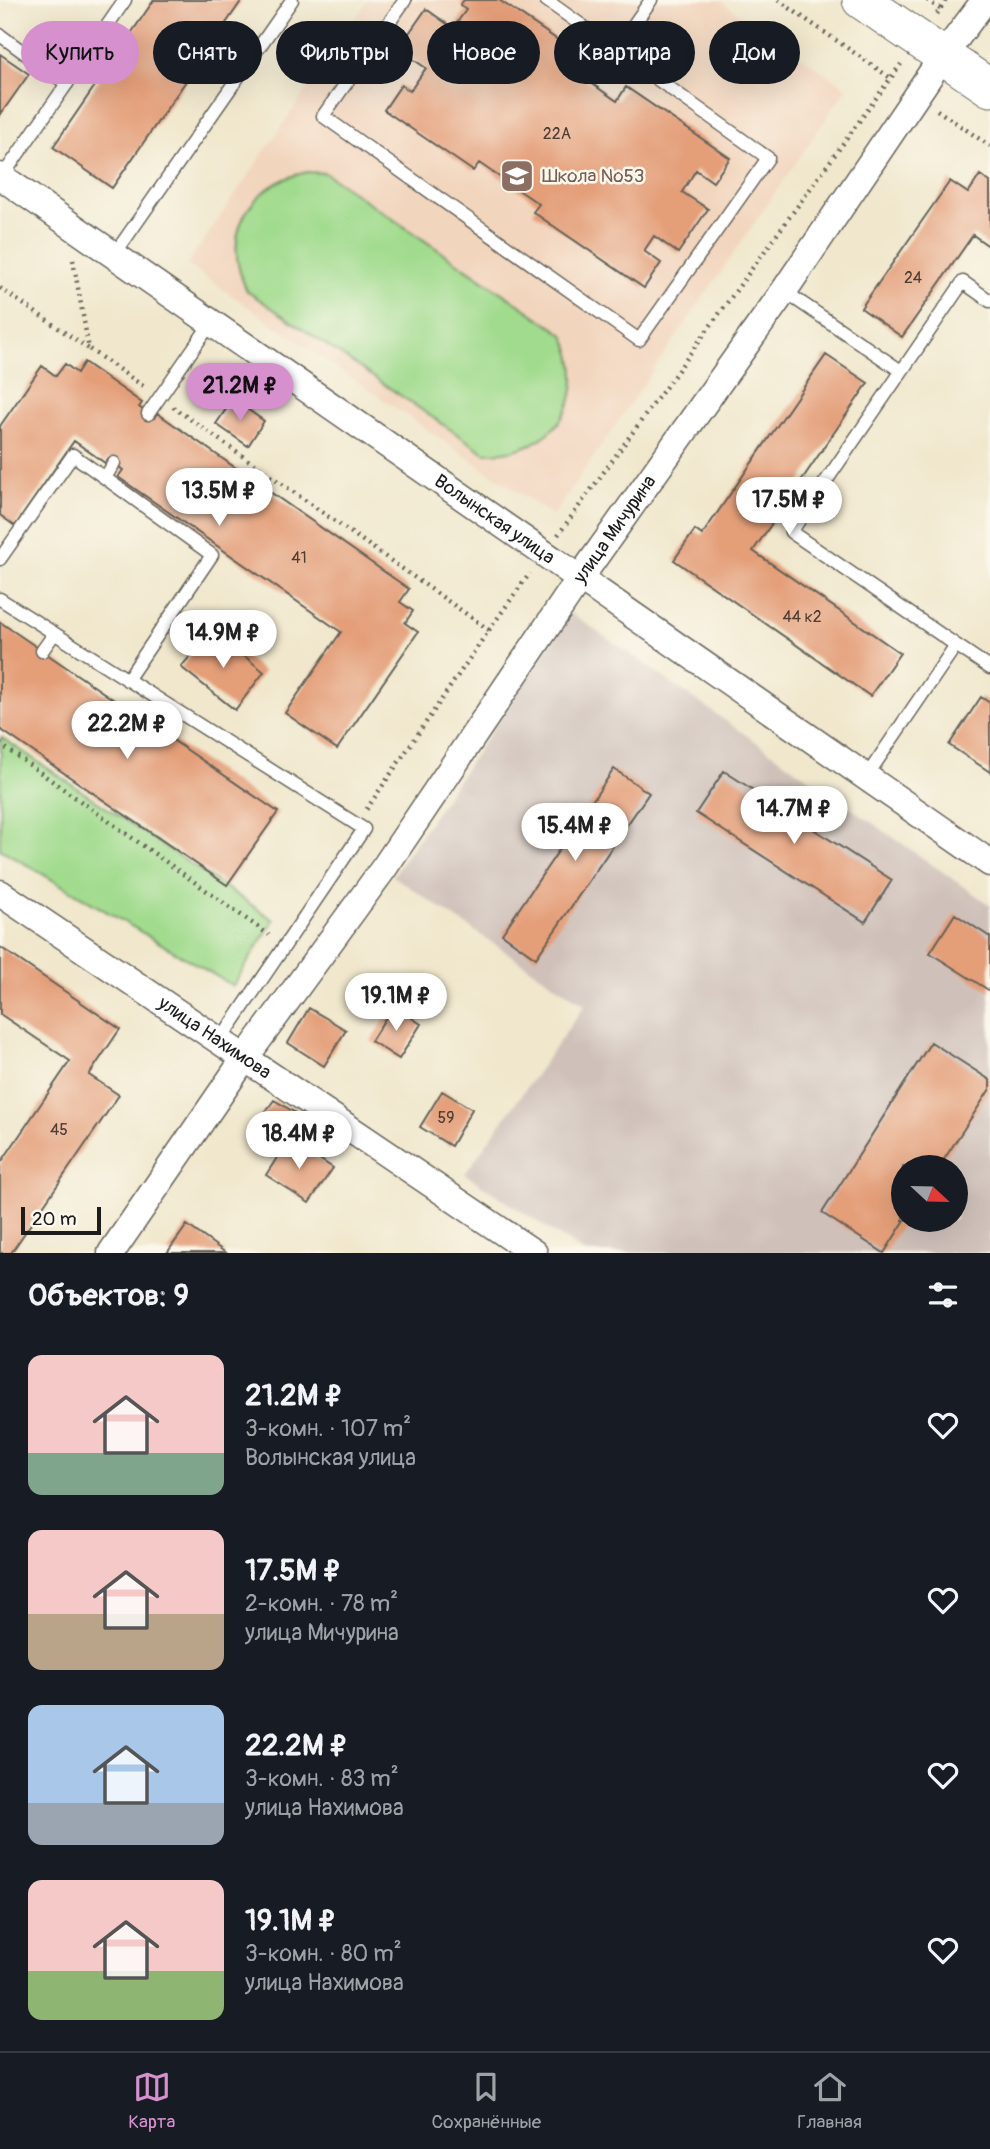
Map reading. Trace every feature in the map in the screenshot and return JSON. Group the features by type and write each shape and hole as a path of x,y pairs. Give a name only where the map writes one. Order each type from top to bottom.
{"street":[{"path":"861,0 990,88"},
{"name":"улица Мичурина","path":"111,1253 245,1058 384,868 580,578 785,291 917,96 931,48 985,0"},
{"name":"Волынская улица","path":"1,176 990,863"},
{"name":"улица Нахимова","path":"0,894 534,1253"}],"lane":[{"path":"110,21 125,0"},
{"path":"114,255 292,0"},
{"path":"405,0 323,116 639,340 768,158 664,84"},
{"path":"546,0 575,21"},
{"path":"636,21 651,0"},
{"path":"0,35 21,51"},
{"path":"1,176 66,84"},
{"path":"990,301 963,282 791,532 990,668"},
{"path":"785,291 901,371"},
{"path":"148,414 212,323"},
{"path":"0,559 72,455 212,555 127,680"},
{"path":"105,478 114,463"},
{"path":"0,599 363,829 220,1041"},
{"path":"42,651 54,634"},
{"path":"866,777 956,645"}],"path":[{"path":"778,0 990,146"},
{"path":"927,0 940,9"},
{"path":"356,825 489,630 891,78 931,48 940,9 946,0"},
{"path":"67,222 89,349"},
{"path":"0,288 489,630"},
{"path":"0,744 278,941"}],"shaded area":[{"name":"Школа №53","path":"368,0 719,0 750,21 709,21 709,84 800,84 800,56 847,88 553,516 187,265 311,84 413,84 413,21 354,21"},
{"path":"571,613 990,905 990,1253 585,1253 465,1174 585,1005 393,876"}],"green space":[{"path":"307,172 325,173 564,335 572,358 574,380 570,401 562,418 548,433 531,444 509,451 485,453 247,291 239,270 237,251 238,232 244,215 269,188"},
{"path":"1,737 274,920 233,986 0,849"}],"building":[{"path":"154,0 242,0 227,21 153,21 153,84 184,84 112,188 53,147 96,84 139,84 139,22"},
{"path":"464,0 499,0 530,21 458,21 466,10 460,5"},
{"path":"426,9 443,21 427,21 427,84 540,84 540,28 554,37 554,84 593,84 617,101 626,87 730,158 713,182 696,170 682,192 708,209 678,253 654,236 644,251 661,263 644,288 533,212 539,204 479,163 473,171 384,110 401,85 410,91 426,68 413,59 413,28"},
{"path":"0,54 21,68 22,84 0,115"},
{"path":"980,175 990,182 990,247 973,235 902,337 861,308 950,181 968,193"},
{"path":"826,355 868,383 753,551 900,653 870,696 674,560 695,530 702,535"},
{"path":"84,362 142,403 139,407 154,418 157,413 409,589 400,602 413,611 405,623 418,632 337,749 285,713 341,632 118,477 123,470 108,459 105,463 74,441 15,526 0,515 0,426 42,366 56,376 65,364 77,373"},
{"path":"233,399 264,421 248,446 216,424"},
{"path":"0,622 278,812 227,885 0,729"},
{"path":"212,630 264,672 235,710 181,667"},
{"path":"981,697 990,703 990,772 949,745"},
{"path":"614,769 649,793 536,958 502,934"},
{"path":"724,771 892,880 865,922 696,813"},
{"path":"955,914 990,937 990,991 930,953"},
{"path":"0,947 120,1029 89,1075 119,1095 11,1253 0,1253 0,1164 70,1061 0,1014"},
{"path":"393,1006 421,1024 399,1059 371,1041"},
{"path":"309,1008 346,1030 324,1066 288,1043"},
{"path":"931,1042 990,1080 990,1089 947,1155 891,1155 891,1232 897,1232 884,1253 822,1213"},
{"path":"442,1091 472,1109 451,1146 420,1127"},
{"path":"274,1100 294,1112 280,1131 261,1118"},
{"path":"289,1139 333,1168 309,1203 266,1175"},
{"path":"187,1225 226,1253 167,1253"}],"place":[{"name":"Школа №53","path":"517,176"}]}
